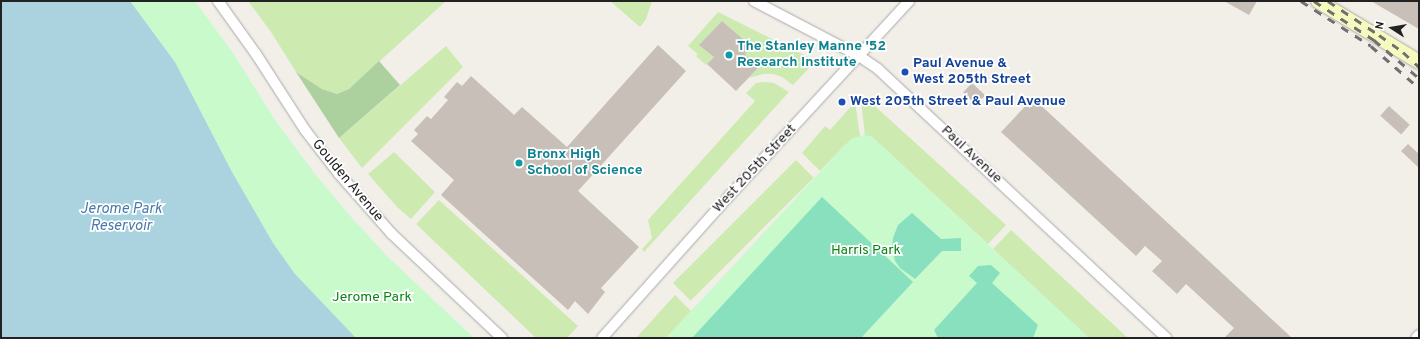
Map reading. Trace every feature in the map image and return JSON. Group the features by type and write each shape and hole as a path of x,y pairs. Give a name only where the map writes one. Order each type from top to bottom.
{"main road":[{"path":"1318,1 1419,62"}],"street":[{"name":"Goulden Avenue","path":"218,1 256,54 305,130 343,179 397,239 502,338"},
{"name":"Paul Avenue","path":"754,1 859,56 886,76 1166,338"},
{"name":"West 205th Street","path":"602,338 909,1"}],"green space":[{"name":"Jerome Park","path":"130,1 195,1 233,53 275,120 315,174 352,218 388,257 474,338 356,338 295,274 273,243 232,172 175,62"},
{"path":"248,1 446,1 349,89 337,94 322,89 296,72 271,32"},
{"path":"610,1 652,1 646,19 640,27"},
{"path":"718,12 812,59 812,65 793,85 782,77 773,74 763,74 749,78 758,68 745,54 751,46 722,21 700,44 714,57 706,65 696,56 698,54 688,46"},
{"path":"446,46 463,67 362,168 339,138"},
{"path":"379,61 400,85 339,138 296,72 322,89 337,94 349,89"},
{"path":"756,83 774,83 789,92 644,252 642,249 652,238 648,220 755,101 746,93"},
{"path":"867,99 1006,225 988,244 871,136 865,136 861,101"},
{"path":"855,102 860,136 845,145 820,171 802,153 825,126 830,130"},
{"name":"Harris Park","path":"864,135 871,136 1089,338 666,338 845,145 853,138"},
{"path":"394,152 435,192 411,219 397,207 368,174"},
{"path":"796,160 814,178 691,301 673,283"},
{"path":"822,197 913,282 861,338 692,338"},
{"path":"439,200 578,326 567,338 536,338 416,224"},
{"path":"912,213 941,239 961,238 961,251 942,251 915,279 900,268 895,261 892,247 893,238 898,225"},
{"path":"1011,230 1128,338 1089,338 993,249"},
{"path":"991,265 1000,273 992,283 1038,325 1033,338 938,338 934,330 977,283 969,276 978,266"},
{"path":"675,295 691,311 666,338 636,338"}],"water":[{"name":"Jerome Park Reservoir","path":"1,1 130,1 175,62 232,172 273,243 295,274 356,338 1,338"}],"building":[{"path":"1224,1 1257,1 1249,15"},
{"path":"1371,1 1419,1 1419,29 1400,18"},
{"name":"The Stanley Manne '52 Research Institute","path":"722,21 751,46 745,54 758,68 736,91 707,64 714,57 699,45"},
{"name":"Bronx High School of Science","path":"658,45 686,71 578,191 639,247 601,288 605,292 588,314 575,301 568,310 441,195 454,180 411,141 418,134 414,130 427,116 431,119 448,100 444,97 457,82 462,86 471,76 514,115 522,107 567,147"},
{"path":"972,83 985,95 976,105 963,93"},
{"path":"1033,98 1292,338 1224,338 1234,328 1186,284 1177,294 1152,271 1162,261 1145,246 1136,256 1001,132"},
{"path":"1389,106 1410,125 1401,134 1380,116"},
{"path":"1408,144 1419,154 1419,168 1401,151"}],"railway":[{"path":"1301,1 1371,46 1419,88"},
{"path":"1314,1 1374,40 1419,78"},
{"path":"1328,1 1403,52 1419,67"}],"place":[{"name":"The Stanley Manne '52 Research Institute","path":"729,55"},
{"name":"Paul Avenue & West 205th Street","path":"905,72"},
{"name":"West 205th Street & Paul Avenue","path":"842,102"},
{"name":"Bronx High School of Science","path":"519,163"}]}
